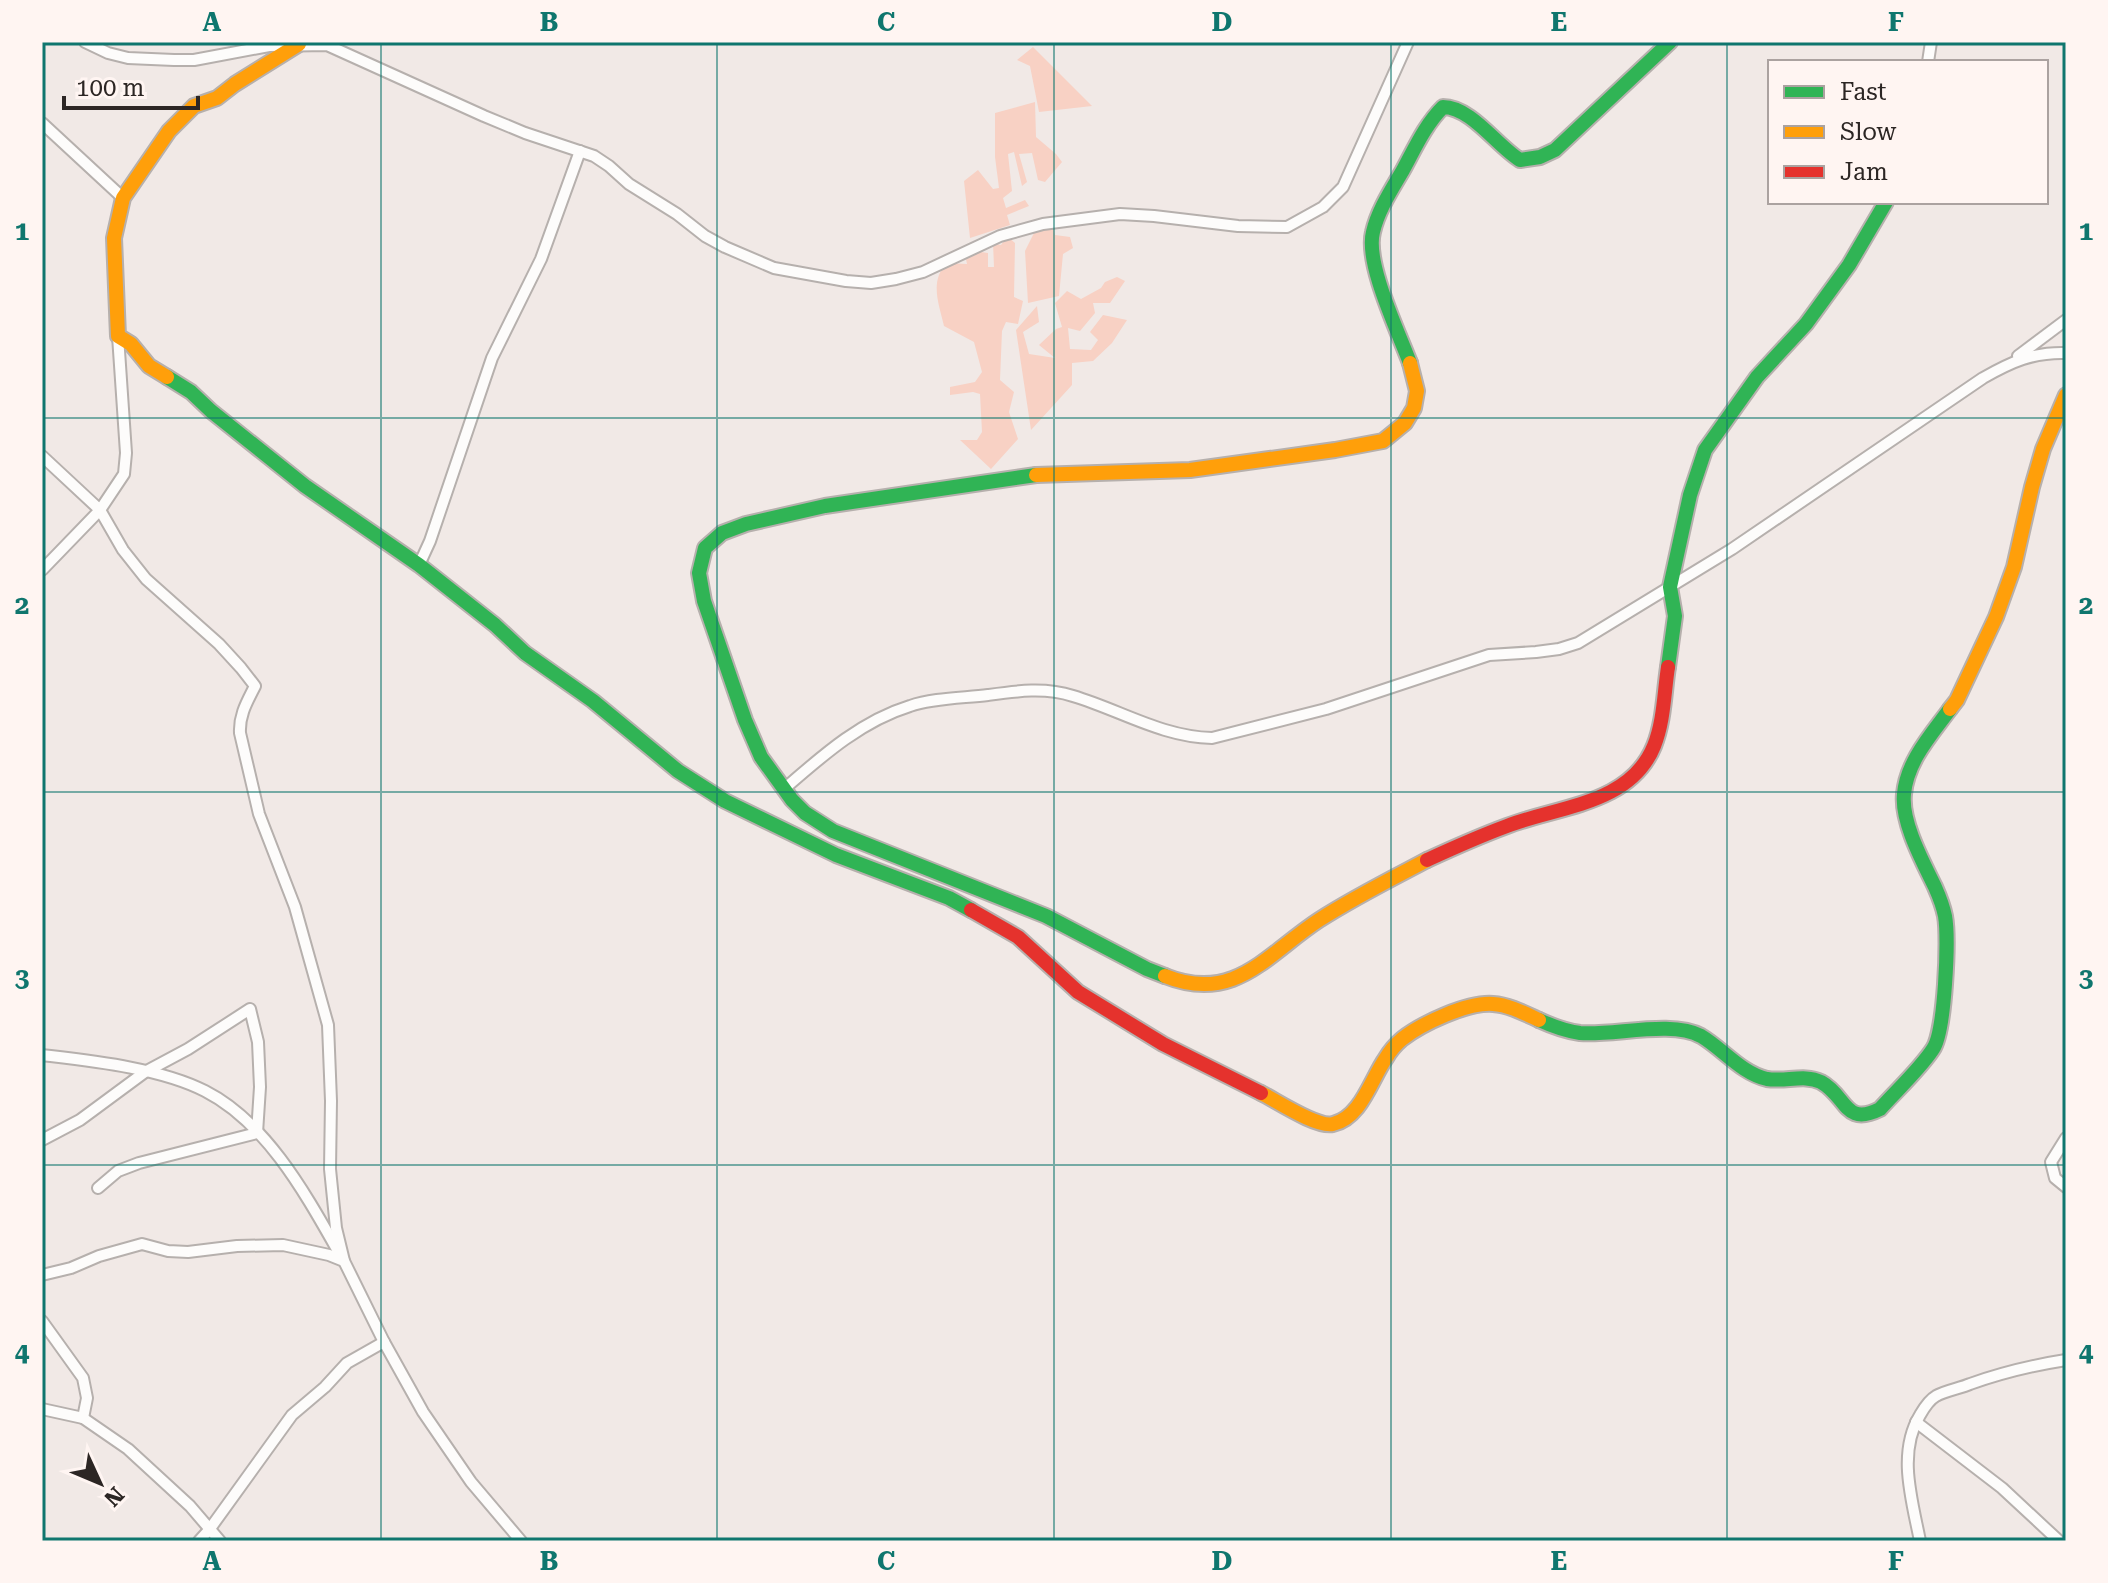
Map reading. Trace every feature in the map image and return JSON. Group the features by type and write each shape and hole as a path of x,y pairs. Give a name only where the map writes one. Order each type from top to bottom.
{"street":[{"path":"85,42 128,58 174,60 194,60 269,46 327,45 484,116 601,161 629,184 725,247 774,268 871,283 933,269 1000,236 1043,224 1120,214 1238,226 1287,227 1323,207 1343,187 1408,42"},
{"path":"1670,42 1555,150 1540,157 1520,160 1468,116 1452,107 1443,107 1430,120 1384,205 1373,232 1371,253 1376,272 1414,373 1417,391 1414,408 1405,423 1383,441 1190,470 1048,473 825,506 746,524 713,539 705,548 699,573 704,601 745,720 761,757 784,789 805,813 833,831 1046,916 1147,969 1180,982 1208,984 1235,979 1263,963 1316,922 1428,859 1509,825 1606,796 1640,768 1653,748 1660,725 1675,616 1670,587 1690,495 1705,450 1757,377 1824,300 1885,204"},
{"path":"42,570 100,510 124,474 114,238 123,198 169,131 194,106 217,98 299,44"},
{"path":"42,123 123,198"},
{"path":"419,565 492,358 541,259 580,151"},
{"path":"784,789 828,751 856,732 883,716 913,705 1051,690 1173,733 1212,738 1326,709 1489,655 1559,649 1578,643 1732,549 2010,362 2066,320"},
{"path":"118,336 131,344 149,366 191,392 305,486 419,565 525,653 593,701 678,771 725,801 836,855 949,898 1018,937 1078,992 1163,1044 1324,1125 1334,1126 1351,1116 1390,1051 1414,1031 1458,1011 1493,1004 1565,1031 1692,1032 1760,1077 1819,1081 1856,1116 1872,1115 1880,1109 1935,1047 1942,1012 1945,916 1907,819 1903,799 1905,784 1916,756 1957,700 1996,617 2014,567 2043,449 2066,395"},
{"path":"2010,362 2029,356 2066,353"},
{"path":"42,456 100,510 123,550 146,579 219,644 255,686 245,705 240,733 259,814 295,907 328,1025 330,1169 336,1228 344,1261"},
{"path":"42,1140 80,1120 145,1072 188,1049 250,1009 258,1042 260,1087 257,1133"},
{"path":"42,1055 145,1072 202,1089 221,1100 257,1133 303,1191 344,1261 423,1412 471,1482 521,1541"},
{"path":"98,1188 118,1171 139,1163 257,1133"},
{"path":"2066,1138 2051,1162 2055,1178 2066,1187"},
{"path":"42,1275 142,1244 168,1251 188,1252 283,1245 344,1261"},
{"path":"42,1321 83,1378 87,1398 83,1418"},
{"path":"199,1541 292,1415 347,1363 384,1342"},
{"path":"1920,1541 1908,1477 1909,1444 1924,1408 1936,1396 2021,1369 2066,1360"},
{"path":"42,1409 83,1418 138,1458 190,1506 220,1541"},
{"path":"1916,1422 2002,1488 2059,1541"}],"shaded area":[{"path":"1033,47 1092,106 1039,112 1030,66 1017,60"},
{"path":"1035,102 1036,137 1062,162 1045,182 1038,180 1032,153 1019,154 1027,182 1022,186 1014,152 1008,154 1012,191 1003,198 1006,208 1025,200 1029,206 1007,215 1010,225 970,238 964,181 978,170 993,189 999,188 995,113"},
{"path":"1053,225 1055,235 1070,237 1073,248 1063,254 1059,296 1028,303 1025,251 1036,229"},
{"path":"1007,236 1015,243 1014,297 1023,301 1018,324 1006,322 1002,331 1000,380 1014,392 1009,412 1018,439 991,469 960,440 977,440 982,432 980,394 950,395 950,387 975,382 982,372 974,342 944,326 937,285 941,270 947,263 967,264 965,254 973,251 988,253 988,267 994,267 993,243 1001,245"},
{"path":"1117,277 1125,281 1110,303 1093,303 1095,313 1080,331 1068,328 1070,349 1091,350 1098,340 1090,332 1103,315 1127,320 1112,343 1093,361 1072,363 1072,385 1031,430 1016,330 1037,306 1039,322 1023,332 1029,354 1055,358 1039,345 1062,327 1055,303 1067,291 1081,299"}],"traffic: fast":[{"path":"1410,363 1378,279 1373,232 1386,200 1437,114 1443,107 1464,113 1520,160 1540,157 1555,150 1670,42"},
{"path":"1668,667 1675,616 1670,587 1690,495 1705,450 1757,377 1806,324 1849,265 1885,204"},
{"path":"167,377 191,392 305,486 419,565 525,653 593,701 678,771 725,801 836,855 949,898 971,910"},
{"path":"1036,475 825,506 746,524 722,533 705,548 699,573 704,601 761,757 805,813 833,831 1046,916 1165,976"},
{"path":"1539,1020 1580,1033 1659,1029 1689,1031 1709,1041 1758,1076 1774,1080 1815,1080 1830,1088 1852,1112 1868,1114 1880,1109 1928,1057 1940,1024 1946,963 1945,916 1909,829 1904,794 1915,759 1950,709"}],"traffic: slow":[{"path":"167,377 149,366 131,344 118,336 114,238 123,198 169,131 194,106 217,98 299,44"},
{"path":"1036,475 1190,470 1383,441 1405,423 1414,408 1417,391 1410,363"},
{"path":"1950,709 1996,617 2014,567 2043,449 2066,395"},
{"path":"1165,976 1190,983 1211,984 1231,980 1266,960 1332,912 1427,860"},
{"path":"1261,1093 1307,1118 1333,1124 1343,1120 1358,1106 1397,1044 1432,1021 1482,1004 1511,1008 1539,1020"}],"traffic: jam":[{"path":"1427,860 1507,826 1591,801 1628,781 1643,766 1654,746 1662,717 1668,667"},
{"path":"971,910 1018,937 1078,992 1163,1044 1261,1093"}]}
